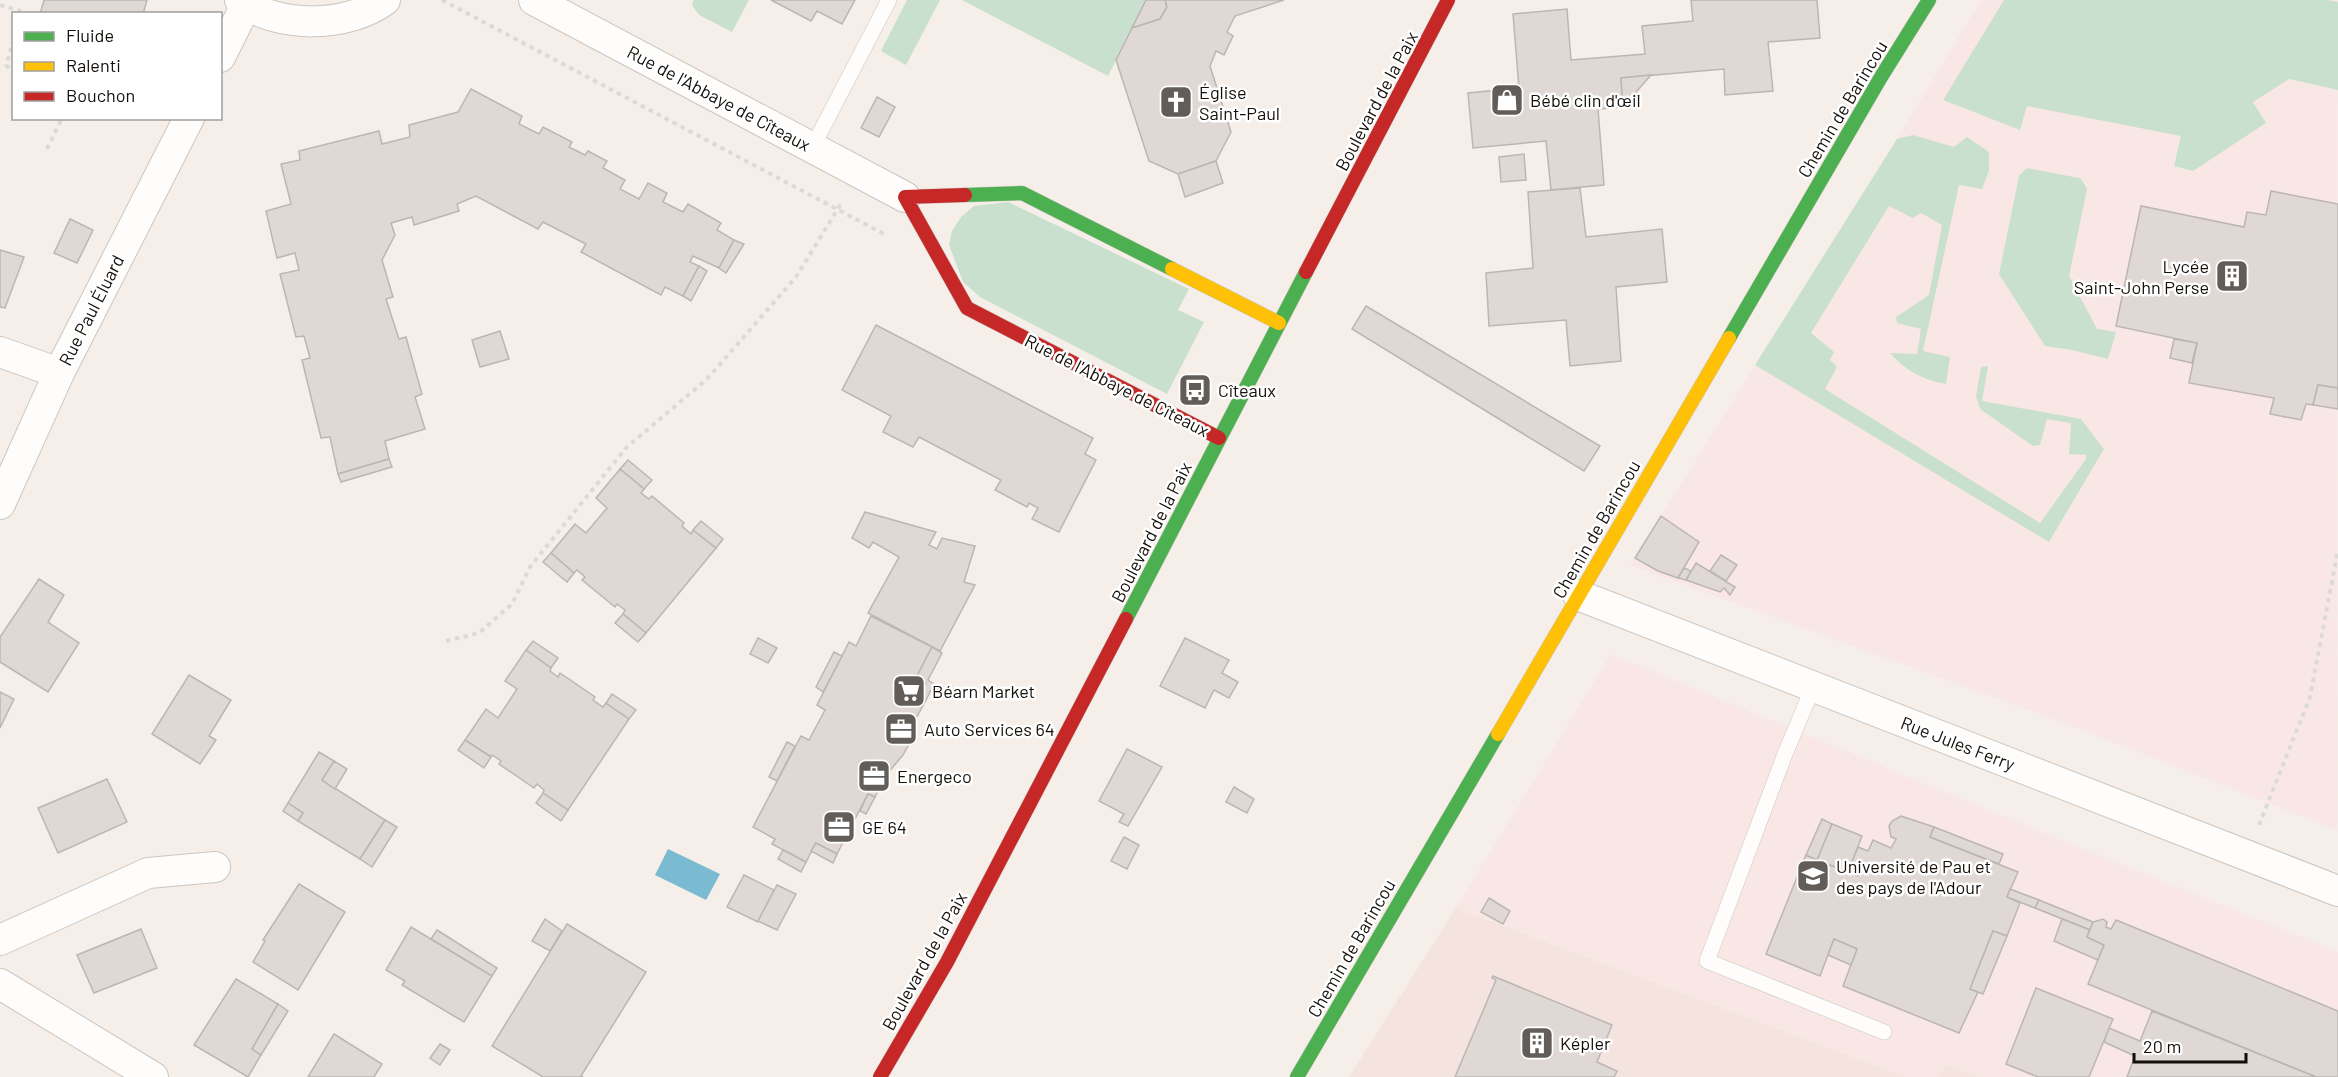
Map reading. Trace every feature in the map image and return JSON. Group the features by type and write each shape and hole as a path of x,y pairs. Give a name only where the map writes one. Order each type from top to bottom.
{"street":[{"path":"222,52 243,3 287,20 331,21 373,8 385,0"},
{"name":"Rue de l'Abbaye de Cîteaux","path":"534,0 905,197 966,308 1219,438"},
{"name":"Boulevard de la Paix","path":"880,1077 947,962 1449,0"},
{"name":"Chemin de Barincou","path":"1296,1077 1875,87 1929,0"},
{"name":"Rue Paul Éluard","path":"0,504 59,374 188,120"},
{"path":"905,197 1022,193 1280,324"},
{"path":"0,352 59,374"},
{"name":"Rue Jules Ferry","path":"1578,595 2338,891"},
{"path":"0,940 148,873 215,867"},
{"path":"0,984 153,1077"}],"lane":[{"path":"812,148 889,0"},
{"path":"1813,687 1785,754 1707,961 1884,1032"}],"path":[{"path":"442,0 885,234"},
{"path":"0,5 21,12"},
{"path":"12,46 6,65 12,71"},
{"path":"47,149 60,122 58,120"},
{"path":"446,641 479,633 512,604 530,567 627,447 707,379 796,277 860,173"},
{"path":"2247,855 2310,697 2338,550"}],"shaded area":[{"path":"1981,0 2338,0 2337,830 2064,723 1630,565 1897,139"},
{"name":"Université de Pau et des pays de l'Adour","path":"1611,654 2338,952 2338,1077 1978,1077 1946,1064 1938,1077 1906,1077 1456,908"},
{"path":"1456,908 1906,1077 1349,1077"},
{"path":"1946,1064 1978,1077 1938,1077"}],"green space":[{"path":"693,0 749,0 732,32 699,15 692,5"},
{"path":"907,0 940,0 906,65 881,51"},
{"path":"962,0 1146,0 1108,76"},
{"path":"2004,0 2328,0 2338,2 2338,90 2289,79 2253,102 2266,123 2193,171 2174,166 2181,136 2027,106 2020,130 1943,100"},
{"path":"1913,135 1954,147 1967,137 1989,152 1989,171 1982,189 1959,185 1923,351 1950,357 1946,384 1915,374 1890,353 1917,354 1921,329 1897,323 1896,317 1929,295 1942,225 1921,213 1913,218 1889,206 1811,333 1834,352 1830,360 1837,367 1825,389 2040,523 2086,459 2086,455 2069,454 2071,423 2047,419 2040,445 2033,446 1980,409 1976,396 1981,367 1988,366 1982,401 2081,419 2104,449 2049,542 1755,365 1897,139"},
{"path":"2027,168 2079,178 2087,189 2069,276 2097,329 2116,332 2108,359 2045,346 1999,274 2019,176"},
{"path":"1008,202 1189,289 1178,310 1204,322 1167,394 980,297 963,282 949,245 952,231 961,217 974,206"}],"water":[{"path":"668,849 720,874 706,900 655,875"}],"building":[{"path":"44,0 147,0 144,12 41,12"},
{"path":"771,0 855,0 842,24 817,11 811,21"},
{"path":"1146,0 1165,0 1167,7 1160,19 1132,28"},
{"name":"Église Saint-Paul","path":"1165,0 1284,0 1235,16 1227,32 1233,36 1224,55 1216,51 1210,66 1231,132 1216,161 1178,174 1149,161 1116,60 1132,28 1160,19 1167,7"},
{"path":"1691,0 1817,0 1820,38 1768,42 1773,91 1725,95 1724,69 1621,78 1623,107 1598,109 1604,185 1551,190 1546,141 1473,148 1468,93 1519,88 1513,14 1567,9 1571,60 1645,54 1642,26 1693,21"},
{"path":"1651,75 1623,107 1621,78"},
{"path":"471,89 522,116 519,124 539,134 543,127 572,142 569,147 585,155 588,151 607,161 603,168 625,180 620,189 639,199 648,183 667,193 663,202 683,212 688,204 721,223 717,230 734,240 719,268 693,256 690,262 699,266 683,296 665,287 661,295 581,252 586,244 543,222 538,229 476,196 457,204 459,211 414,225 412,217 391,223 395,235 382,260 393,297 386,299 399,339 406,337 422,394 415,397 425,429 385,441 389,459 338,474 330,437 321,438 302,360 310,358 304,336 296,337 280,274 299,270 295,253 277,258 266,211 291,204 281,164 300,160 299,151 379,131 382,144 410,137 409,125 458,112"},
{"path":"877,97 895,107 879,137 861,128"},
{"path":"1524,154 1526,180 1501,182 1499,157"},
{"path":"1216,161 1223,183 1185,197 1178,174"},
{"path":"1580,188 1586,237 1662,229 1667,282 1616,287 1621,361 1570,366 1566,320 1489,326 1486,273 1533,268 1528,192"},
{"name":"Lycée Saint-John Perse","path":"2271,191 2338,204 2338,388 2318,385 2313,405 2306,404 2301,420 2270,414 2274,398 2189,383 2197,343 2116,326 2141,206 2244,227 2247,212 2266,215"},
{"path":"70,219 93,230 77,263 54,253"},
{"path":"734,240 744,244 726,273 719,268"},
{"path":"0,250 24,257 5,308 0,307"},
{"path":"699,266 707,271 691,301 683,296"},
{"path":"1366,306 1600,446 1584,471 1352,329"},
{"path":"876,325 1093,438 1085,454 1096,460 1059,532 1032,519 1038,508 1029,503 1027,507 995,490 1001,480 919,437 913,447 883,432 891,416 842,390"},
{"path":"500,331 509,359 480,367 472,340"},
{"path":"2174,339 2197,343 2192,363 2170,358"},
{"path":"2318,385 2338,388 2338,409 2313,405"},
{"path":"389,459 392,467 341,482 338,474"},
{"path":"628,460 652,480 644,489 620,469"},
{"path":"620,469 644,489 641,493 649,499 652,496 684,523 682,526 691,534 693,530 716,548 646,633 623,614 625,610 617,604 615,607 582,580 585,577 577,570 574,573 551,553 575,524 586,533 607,508 596,498"},
{"path":"865,512 936,532 929,545 937,549 942,538 975,546 964,582 975,585 940,651 868,613 899,557 873,542 869,548 852,538"},
{"path":"1661,516 1699,542 1678,578 1658,571 1635,558"},
{"path":"701,521 723,539 716,548 693,530"},
{"path":"551,553 574,573 567,582 543,562"},
{"path":"1721,555 1737,565 1726,581 1710,571"},
{"path":"1696,563 1735,587 1730,595 1724,588 1720,592 1686,580"},
{"path":"1684,568 1691,571 1686,580 1678,578"},
{"path":"39,579 64,595 48,622 79,643 48,692 0,662 0,637"},
{"path":"623,614 646,633 638,642 615,623"},
{"path":"871,616 932,647 916,678 926,683 919,697 926,700 913,724 908,746 903,755 887,774 875,797 868,794 837,854 816,843 806,862 772,844 775,839 753,827 801,736 809,740 825,710 817,705 849,642 856,646"},
{"path":"758,638 777,648 768,663 750,654"},
{"path":"1185,638 1229,660 1222,673 1238,682 1229,698 1214,690 1205,708 1160,686"},
{"path":"533,641 558,658 551,668 526,650"},
{"path":"932,647 942,653 928,680 934,684 926,700 919,697 926,683 916,678"},
{"path":"526,650 551,668 550,671 558,677 560,673 595,697 593,700 603,707 606,703 629,719 568,810 543,793 544,790 537,784 534,788 499,764 501,761 465,740 486,709 498,718 517,689 505,681"},
{"path":"834,652 842,656 823,692 816,687"},
{"path":"189,675 231,700 209,736 216,740 200,764 152,734"},
{"path":"0,692 14,699 0,728"},
{"path":"612,694 636,710 629,719 606,703"},
{"path":"465,740 491,757 484,768 458,750"},
{"path":"787,742 795,746 777,781 769,777"},
{"path":"1127,749 1162,767 1128,826 1119,822 1124,814 1099,801"},
{"path":"319,752 334,761 322,780 385,820 360,859 298,821 303,813 288,803"},
{"path":"334,761 347,769 335,789 322,780"},
{"path":"107,779 127,822 58,853 38,808"},
{"path":"1234,787 1254,799 1247,813 1226,802"},
{"path":"543,793 568,810 561,821 536,803"},
{"path":"868,794 875,797 866,814 860,811"},
{"path":"288,803 303,813 298,821 283,811"},
{"path":"1901,816 1934,827 1930,837 2018,872 2007,897 2020,903 2007,936 1993,931 1970,989 1978,992 1959,1033 1843,986 1857,949 1834,939 1820,976 1766,954 1806,855 1858,876 1861,868 1851,863 1858,847 1868,851 1873,840 1891,848 1896,839 1891,837 1889,826 1892,821"},
{"path":"1822,819 1832,824 1817,860 1806,855"},
{"path":"385,820 397,827 372,867 360,859"},
{"path":"1832,824 1862,836 1848,872 1817,860"},
{"path":"1934,827 2003,854 1999,864 1930,837"},
{"path":"1124,837 1139,845 1127,869 1111,861"},
{"path":"816,843 837,854 833,863 811,851"},
{"path":"783,850 806,862 801,872 778,859"},
{"path":"744,875 774,890 758,922 727,907"},
{"path":"299,884 345,912 298,990 253,962 265,941 263,940"},
{"path":"777,885 796,894 777,930 758,921"},
{"path":"2010,889 2039,900 2035,908 2007,897"},
{"path":"1489,898 1510,911 1503,924 1481,912"},
{"path":"2039,900 2093,922 2090,930 2035,908"},
{"path":"545,919 562,931 550,951 532,941"},
{"path":"2062,919 2090,930 2087,937 2104,945 2098,960 2054,941"},
{"path":"2103,919 2107,922 2106,927 2111,929 2116,920 2338,1011 2338,1077 2316,1077 2088,984 2104,945 2087,937 2093,922"},
{"path":"567,924 646,972 581,1076 583,1077 543,1077 492,1046"},
{"path":"411,927 492,976 464,1022 402,985 405,981 386,970"},
{"path":"141,929 157,968 94,993 77,955"},
{"path":"437,930 497,968 492,976 431,939"},
{"path":"1993,931 2007,936 1983,994 1970,989"},
{"path":"1834,939 1857,949 1851,965 1828,955"},
{"name":"Képler","path":"1493,976 1612,1025 1597,1062 1617,1071 1614,1077 1455,1077 1496,980 1492,978"},
{"path":"236,979 278,1004 252,1049 261,1055 248,1077 194,1045"},
{"path":"2036,988 2113,1019 2089,1077 2038,1077 2006,1064"},
{"path":"278,1004 288,1011 261,1055 252,1049"},
{"path":"2152,1011 2316,1077 2127,1077 2135,1056 2104,1042 2109,1028 2140,1041"},
{"path":"334,1034 382,1064 374,1077 308,1077"},
{"path":"440,1044 450,1050 440,1065 430,1058"}],"traffic: fast":[{"path":"1729,338 1881,77 1929,0"},
{"path":"965,195 1022,193 1172,269"},
{"path":"1126,619 1306,272"},
{"path":"1297,1077 1498,734"}],"traffic: slow":[{"path":"1172,269 1279,323"},
{"path":"1498,734 1729,338"}],"traffic: jam":[{"path":"1306,272 1448,0"},
{"path":"965,195 905,197 967,308 1219,438"},
{"path":"880,1077 947,962 1126,619"}],"place":[{"name":"Bébé clin d'œil","path":"1507,100"},
{"name":"Église Saint-Paul","path":"1176,102"},
{"name":"Lycée Saint-John Perse","path":"2232,276"},
{"name":"Cîteaux","path":"1195,390"},
{"name":"Béarn Market","path":"909,691"},
{"name":"Auto Services 64","path":"901,729"},
{"name":"Energeco","path":"874,776"},
{"name":"GE 64","path":"839,827"},
{"name":"Université de Pau et des pays de l'Adour","path":"1813,876"},
{"name":"Képler","path":"1537,1043"}]}
